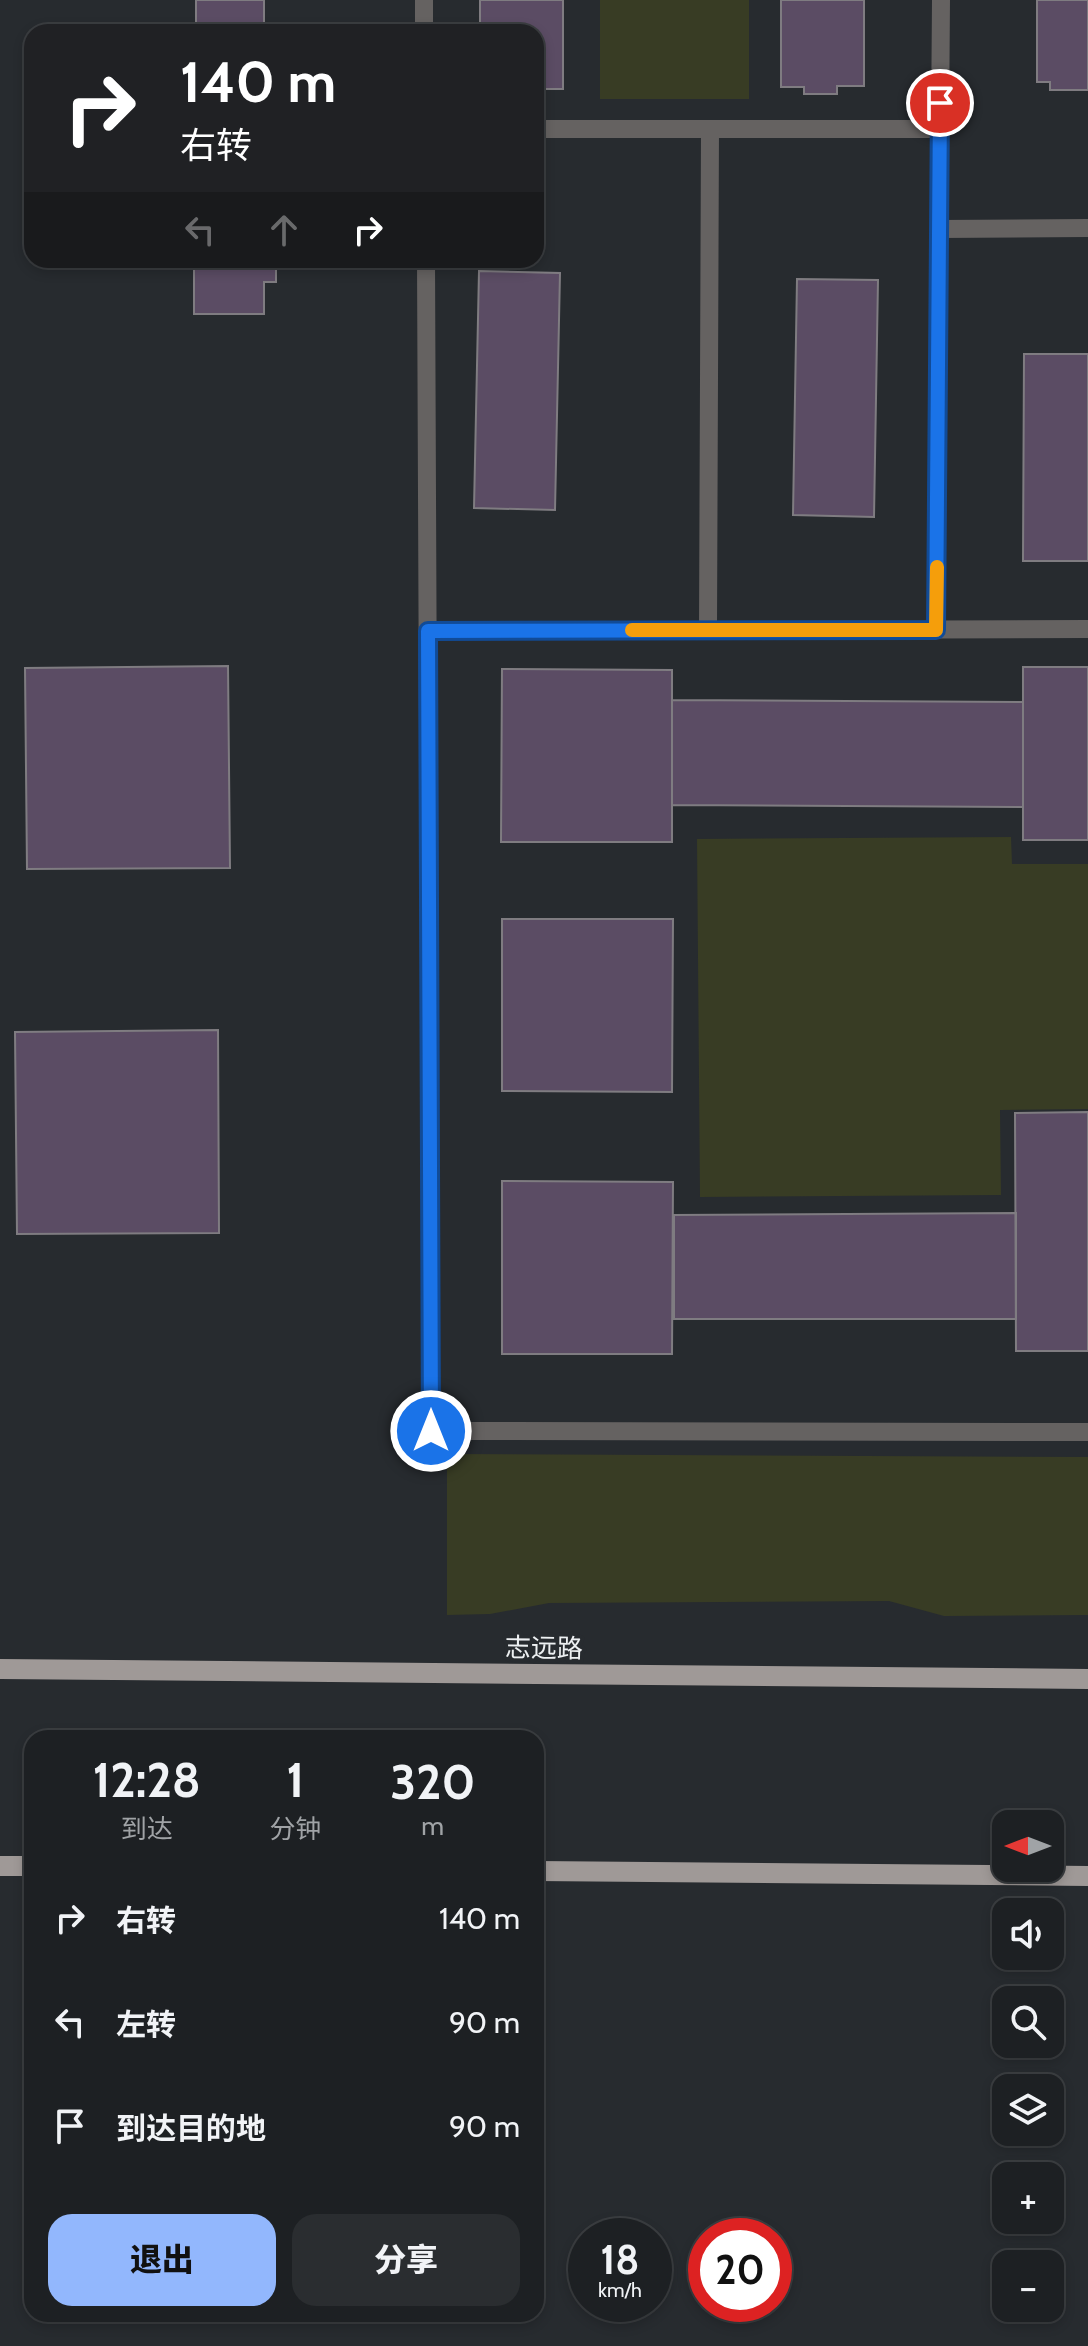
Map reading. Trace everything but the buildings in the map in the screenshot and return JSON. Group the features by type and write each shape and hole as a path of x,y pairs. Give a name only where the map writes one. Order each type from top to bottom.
{"main road":[{"name":"志远路","path":"0,1669 1088,1679"},
{"path":"0,1866 24,1866"},
{"path":"544,1871 1088,1876"}],"lane":[{"path":"424,0 424,24"},
{"path":"936,630 941,0"},
{"path":"544,129 940,129"},
{"path":"708,630 710,129"},
{"path":"939,229 1088,228"},
{"path":"426,268 431,1431 1088,1432"},
{"path":"428,631 1088,629"}],"green space":[{"path":"600,0 749,0 749,99 600,99"},
{"path":"1011,837 1012,864 1088,864 1088,1109 1000,1110 1001,1195 700,1197 697,839"},
{"path":"447,1454 1088,1457 1088,1615 944,1616 889,1601 549,1603 490,1614 447,1615"}],"slow traffic":[{"path":"632,630 936,630 937,567"}],"route":[{"path":"431,1431 428,631 936,630 940,103"}]}
